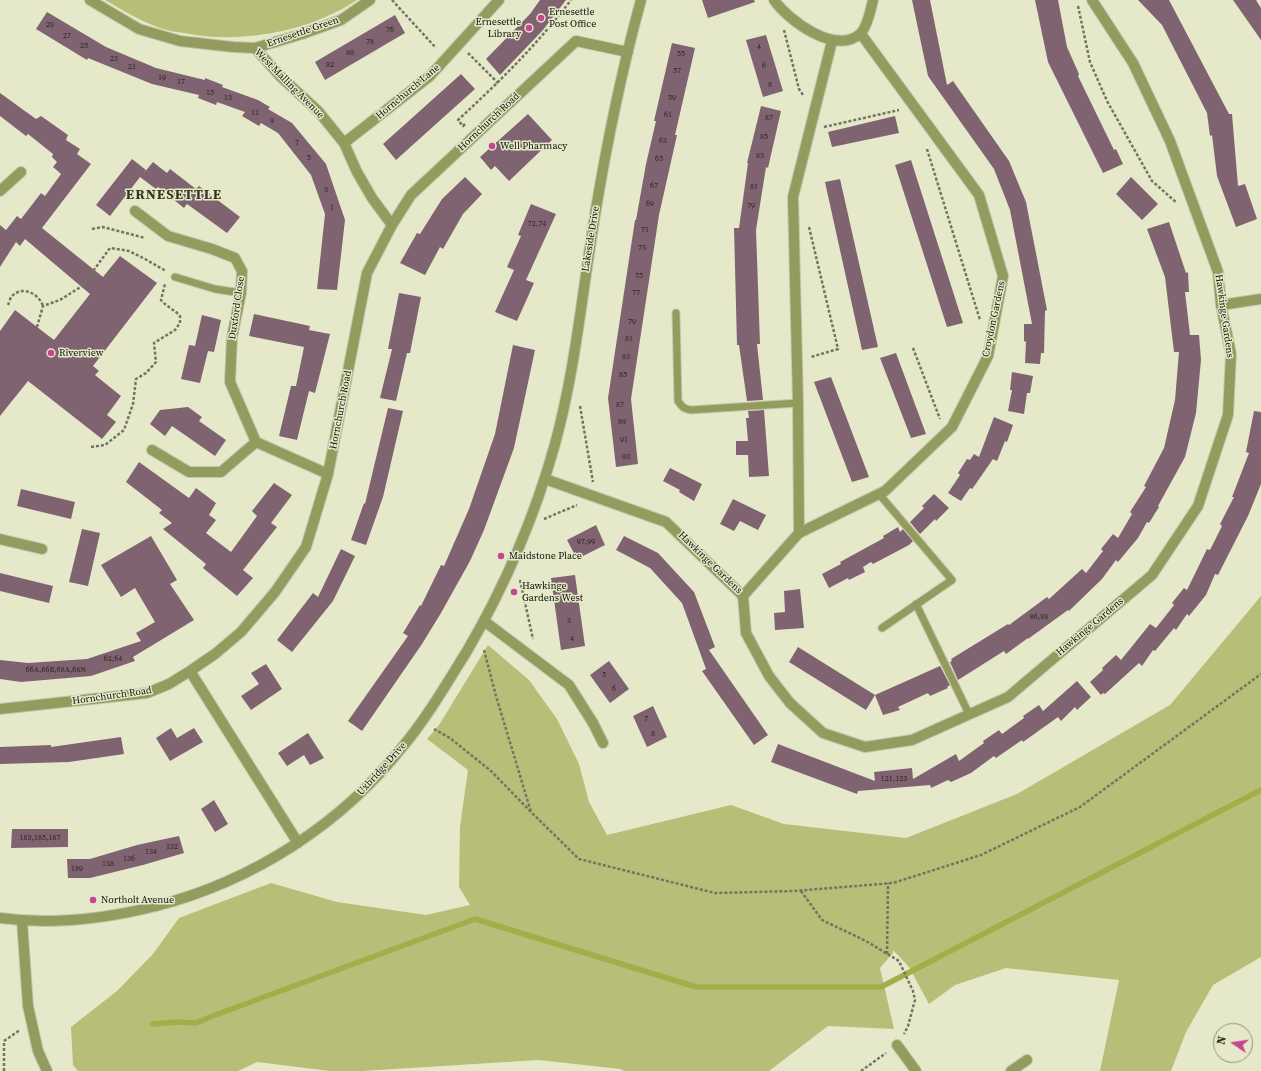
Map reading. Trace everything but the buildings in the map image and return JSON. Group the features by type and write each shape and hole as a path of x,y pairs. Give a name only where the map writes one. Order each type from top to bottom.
{"street":[{"name":"West Malling Avenue","path":"90,0 139,29 180,41 255,48 280,76 318,111 344,143 357,172 372,198 392,225"},
{"name":"Ernesettle Green","path":"255,48 302,34 341,20 370,0"},
{"name":"Hornchurch Lane","path":"344,143 430,76 499,0"},
{"name":"Lakeside Drive","path":"545,479 559,428 570,378 603,170 613,118 641,0"},
{"path":"774,0 794,21 814,34 832,41 849,39 861,34 870,16 873,0"},
{"name":"Hawkinge Gardens","path":"545,479 666,522 743,596 746,633 769,676 790,704 823,733 865,747 912,740 1008,696 1152,575 1198,506 1228,415 1231,354 1222,305 1218,272 1170,141 1133,64 1092,0"},
{"name":"Croydon Gardens","path":"743,596 799,533 885,492 952,427 988,356 1003,276 979,195 861,34"},
{"name":"Hornchurch Road","path":"0,709 147,693 169,684 190,671 215,654 240,632 274,592 306,547 328,474 367,273 392,225 411,195 576,41 628,52"},
{"path":"799,533 798,403 793,197 832,41"},
{"path":"0,191 21,172"},
{"name":"Duxford Close","path":"136,211 168,236 212,249 235,258 242,271 241,293 232,337 230,382 256,442"},
{"path":"1222,305 1261,299"},
{"path":"152,450 189,472 221,472 256,442 328,474"},
{"name":"Uxbridge Drive","path":"22,921 91,918 138,910 198,893 251,871 278,856 334,816 368,786 392,760 421,722 450,679 481,625 516,556 545,479"},
{"path":"0,539 42,549"},
{"path":"481,625 538,661 568,685 593,723 603,743"},
{"path":"190,671 298,843"},
{"path":"0,918 22,921 28,1006 38,1051 47,1071"},
{"path":"897,1045 916,1071"},
{"path":"1012,1071 1028,1060"}],"lane":[{"path":"175,277 214,289 241,293"},
{"path":"676,313 678,401 682,407 691,410 798,403"},
{"path":"879,494 952,580 882,628"},
{"path":"916,604 969,714"}],"path":[{"path":"392,0 446,59"},
{"path":"483,128 473,117 463,126 458,120 521,60 550,28 571,0"},
{"path":"1078,0 1090,62 1107,101 1152,181 1178,204"},
{"path":"784,11 782,25 799,89 814,113"},
{"path":"460,44 498,83"},
{"path":"810,131 913,106"},
{"path":"927,149 980,321"},
{"path":"797,361 838,349 808,225"},
{"path":"92,229 103,227 146,238 168,236"},
{"path":"43,306 60,300 82,286 110,248 129,251 175,277"},
{"path":"91,447 105,445 124,430 133,404 136,379 146,373 156,362 154,343 175,330 180,323 180,316 176,311 168,307 161,300 166,280"},
{"path":"8,305 12,296 21,292 31,292 41,300 43,306 37,327"},
{"path":"913,348 945,433"},
{"path":"528,527 596,497 579,400"},
{"path":"516,556 538,661"},
{"path":"481,625 496,696 532,813"},
{"path":"421,722 450,738 491,771 579,859 715,893 801,890 893,883 981,855 1080,807 1261,674"},
{"path":"887,954 888,883"},
{"path":"801,890 822,920 866,941 899,961 902,970 913,990 914,1000 908,1026 897,1045 861,1071"},
{"path":"4,1071 4,1041 32,1022"}],"green space":[{"path":"105,0 357,0 339,11 319,20 300,26 261,35 222,37 202,36 163,29 140,20"},
{"path":"1261,596 1261,957 1213,985 1186,1032 1171,1071 1100,1071 1119,980 1006,968 955,985 929,1004 909,967 893,950 893,953 880,968 894,1029 828,1026 769,1071 625,1071 620,1069 539,1060 362,1071 330,1071 257,1062 238,1071 78,1071 73,1065 71,1027 117,991 153,954 179,918 271,883 337,902 426,915 470,905 459,887 460,827 468,770 427,739 439,725 488,645 529,680 557,719 579,764 589,802 607,835 731,805 784,824 906,838 1017,794 1170,705"}],"waterway":[{"path":"153,1024 178,1022 196,1023 475,919 696,987 881,987 1261,790"}],"place":[{"name":"Ernesettle Post Office","path":"541,18"},
{"name":"Ernesettle Library","path":"529,28"},
{"name":"Well Pharmacy","path":"492,146"},
{"name":"Riverview","path":"51,353"},
{"name":"Maidstone Place","path":"501,556"},
{"name":"Hawkinge Gardens West","path":"514,592"},
{"name":"Northolt Avenue","path":"93,900"}],"district":[{"name":"ERNESETTLE","path":"174,195"}]}
